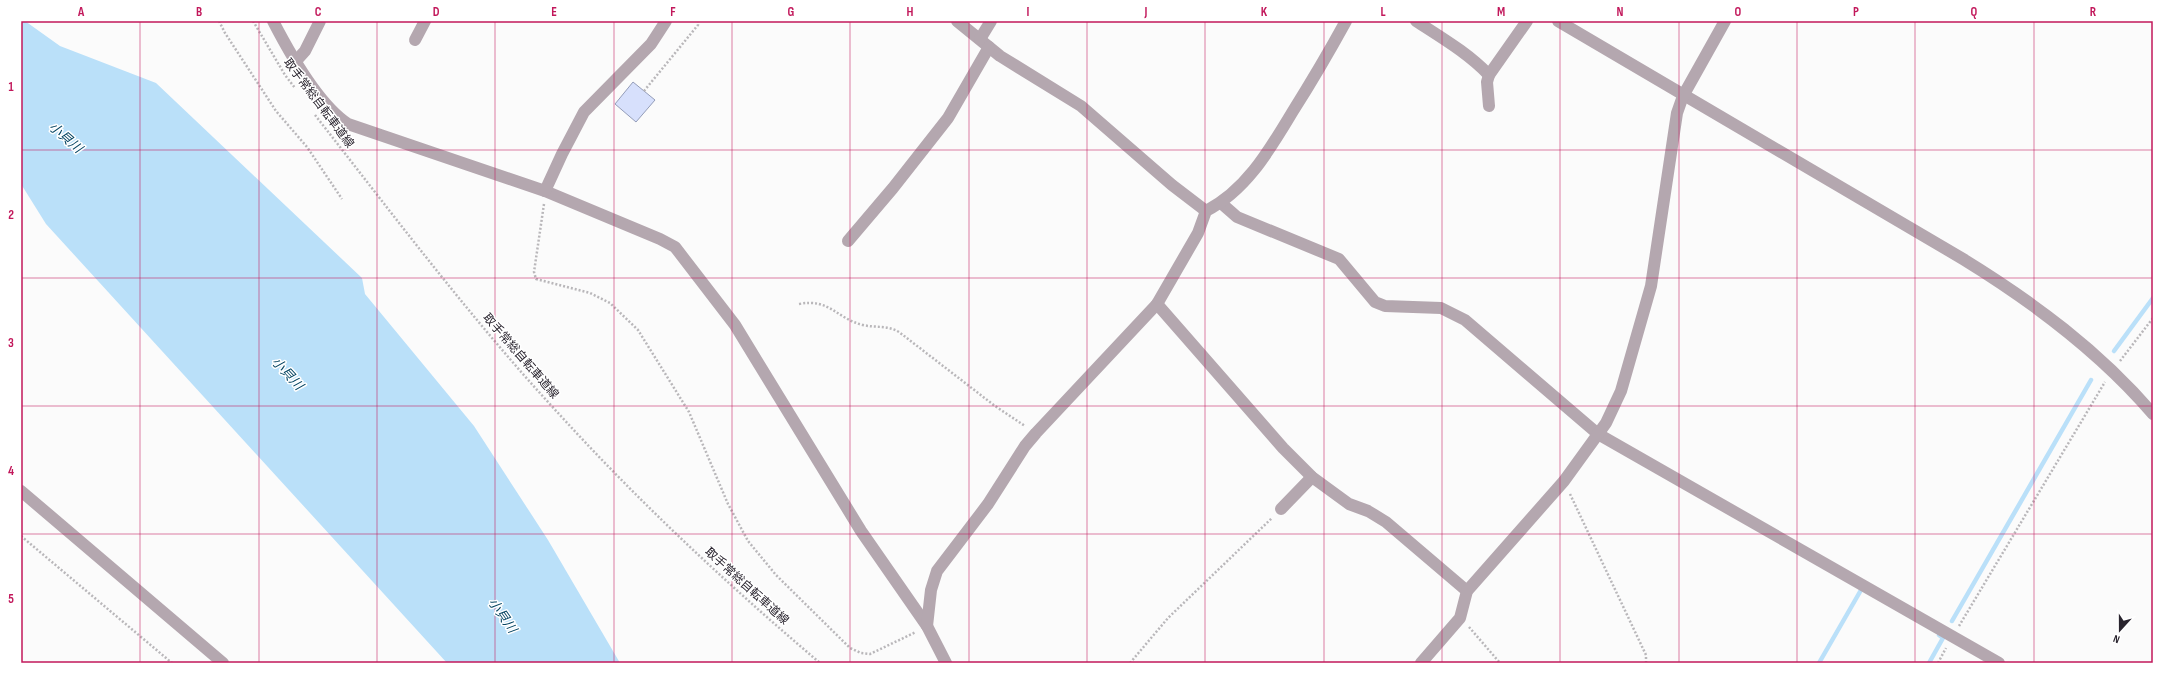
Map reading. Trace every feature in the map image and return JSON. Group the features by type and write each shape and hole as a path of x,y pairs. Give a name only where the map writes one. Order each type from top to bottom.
{"street":[{"path":"273,21 287,48 296,61 337,116 348,124 545,191 676,247 735,325 861,531 927,626 946,663"},
{"path":"296,61 305,51 320,21"},
{"path":"415,40 425,21"},
{"path":"545,191 584,112 651,44 666,21"},
{"path":"957,21 1021,70 1081,106 1172,185 1206,211"},
{"path":"848,241 893,188 948,118 985,43 991,21"},
{"path":"927,626 931,590 937,571 988,504 1025,446 1157,304 1198,233 1206,211 1221,203 1243,185 1269,150 1322,64 1346,21"},
{"path":"1416,21 1461,51 1489,75"},
{"path":"1489,106 1487,82 1489,75 1527,21"},
{"path":"1558,21 1994,278 2054,321 2112,371 2153,414"},
{"path":"1421,663 1460,618 1466,591 1564,481 1598,434 1621,391 1651,286 1677,113 1683,96 1726,21"},
{"path":"1221,203 1237,217 1340,259 1375,302 1385,306 1441,308 1465,320 1598,434 1999,663"},
{"path":"1157,304 1283,448 1312,477 1349,504 1368,511 1386,522 1466,591"},
{"path":"1280,509 1312,477"},
{"path":"21,491 223,663"}],"path":[{"path":"219,21 225,33 276,111 307,147 342,199"},
{"name":"取手常総自転車道線","path":"253,21 285,75 298,92"},
{"path":"644,91 698,25 698,21"},
{"name":"取手常総自転車道線","path":"312,110 452,290 559,414 648,506 746,601 820,663"},
{"path":"545,191 534,272 536,279 590,293 610,303 638,330 688,412 728,504 748,541 776,575 850,648 861,653 870,654 927,626"},
{"path":"800,304 814,302 861,324 890,327 899,332 995,406 1036,433"},
{"path":"1938,663 2112,371 2153,318"},
{"path":"1564,481 1646,655 1646,663"},
{"path":"1130,663 1168,618 1280,509"},
{"path":"21,536 172,663"},
{"path":"1460,618 1500,663"}],"water":[{"name":"小貝川","path":"21,21 25,21 60,46 156,83 362,278 365,294 474,426 548,540 620,663 447,663 46,224 21,184"}],"building":[{"path":"633,82 655,100 636,122 615,104"}],"waterway":[{"path":"2114,351 2153,298"},
{"path":"1952,621 2091,380"},
{"path":"1819,663 1861,590"},
{"path":"1929,663 1943,638 1939,635"}]}
